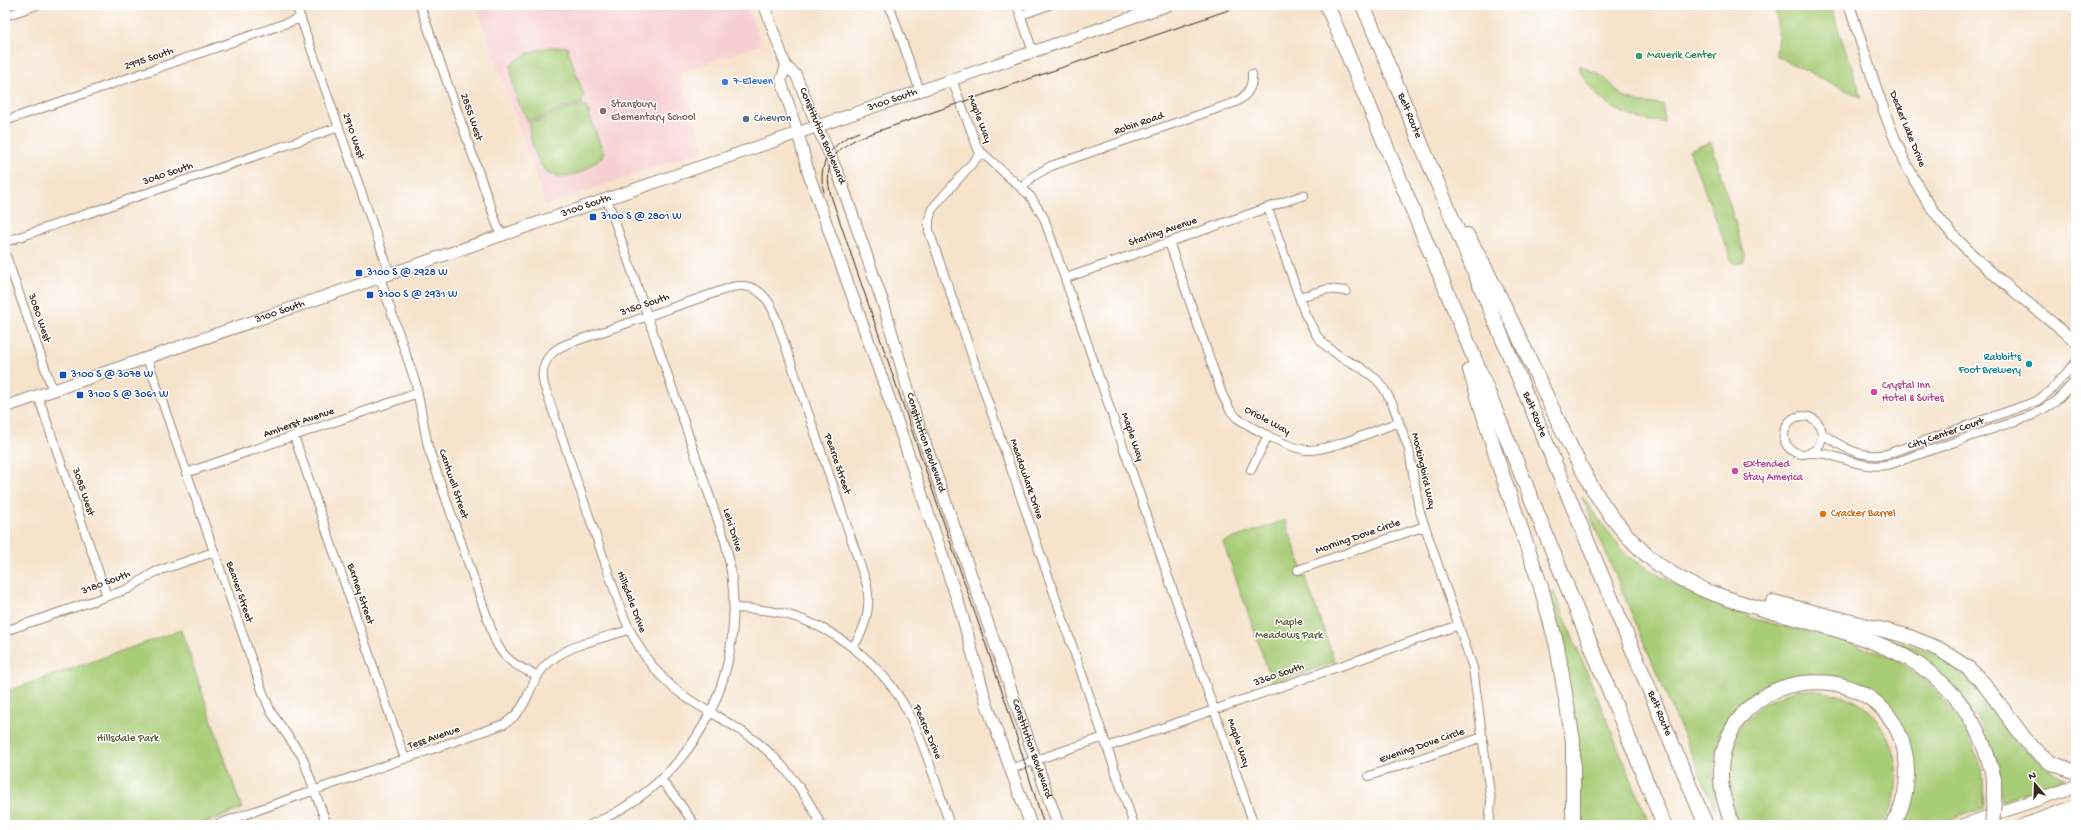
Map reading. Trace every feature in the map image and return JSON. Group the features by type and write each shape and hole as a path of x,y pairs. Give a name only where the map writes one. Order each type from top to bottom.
{"highway":[{"path":"1328,5 1455,311 1664,825"},
{"name":"Belt Route","path":"1363,5 1706,825"},
{"path":"1440,190 1496,289 1583,474 1609,513 1646,554 1673,574 1694,586 1726,598 1864,637 1891,648 1922,666 1950,692 1972,721 1983,743 1994,780 1992,825"},
{"path":"1455,311 1488,430 1541,587 1554,632 1573,741 1573,825"},
{"path":"1609,513 1655,554 1700,580 1728,591 1912,638 1944,652 1968,668 1984,684 2031,747 2051,763 2076,772"},
{"path":"1732,825 1722,792 1721,771 1724,751 1732,732 1746,711 1766,695 1783,686 1812,681 1832,683 1858,692 1881,709 1894,727 1904,751 1907,775 1902,805 1892,825"},
{"path":"2050,825 2076,814"}],"main road":[{"name":"3100 South","path":"5,408 1168,5"},
{"name":"Constitution Boulevard","path":"817,126 839,176 882,299 916,416 1058,825"},
{"name":"Constitution Boulevard","path":"798,133 809,175 894,412 960,608 981,684 1031,825"},
{"path":"1964,825 2076,786"},
{"path":"2024,825 2076,806"}],"street":[{"path":"5,16 37,5"},
{"name":"2910 West","path":"296,5 339,127 385,276"},
{"name":"2855 West","path":"420,5 500,236"},
{"name":"Constitution Boulevard","path":"764,5 786,66 796,75 817,126"},
{"path":"889,5 920,90"},
{"path":"1017,5 1033,52"},
{"path":"1020,15 1048,5"},
{"name":"Decker Lake Drive","path":"1849,5 1898,147 1934,212 1971,253 2076,342"},
{"name":"2995 South","path":"5,121 301,18"},
{"name":"Constitution Boulevard","path":"786,66 781,80 798,133"},
{"name":"Robin Road","path":"1022,189 1032,177 1052,166 1236,102 1249,90 1252,84 1252,74"},
{"name":"Maple Way","path":"952,80 980,153 1022,189 1040,210 1066,278 1254,825"},
{"name":"3040 South","path":"5,242 339,127"},
{"name":"Meadowlark Drive","path":"980,153 932,209 929,220 929,231 1134,825"},
{"name":"Starling Avenue","path":"1066,278 1304,195"},
{"name":"Lehi Drive","path":"590,825 625,807 661,780 683,755 710,711 727,666 731,649 735,608 732,572 725,541 607,199"},
{"name":"Mockingbird Way","path":"1268,208 1305,314 1317,336 1333,352 1376,378 1388,396 1399,422 1409,450 1416,500 1473,668 1491,801 1489,825"},
{"name":"Oriole Way","path":"1169,242 1225,402 1237,418 1299,448 1319,449 1399,422"},
{"name":"3080 West","path":"5,253 53,391"},
{"name":"Cantwell Street","path":"385,276 418,393 427,443 498,647 508,660 538,676"},
{"name":"3150 South","path":"544,363 548,357 560,347 732,287 747,286 760,291"},
{"path":"1299,297 1328,289 1346,291"},
{"name":"Pearce Street","path":"760,291 767,299 773,310 867,585 867,616 863,632 853,647"},
{"name":"Beaver Street","path":"147,358 266,702 278,722 300,752 327,825"},
{"name":"City Center Court","path":"2076,362 2051,390 2037,401 1887,454 1871,456 1863,455 1838,444 1823,434 1819,423 1810,416 1799,416 1794,418 1786,425 1784,436 1788,447 1797,453 1831,455 1862,466 1891,464 2033,416 2055,402 2076,380"},
{"name":"Hillsdale Drive","path":"544,363 542,374 546,391 629,630 644,656 663,678 684,696 738,728 776,759 798,786 821,825"},
{"name":"Amherst Avenue","path":"186,473 418,393"},
{"name":"3085 West","path":"38,396 107,596"},
{"path":"1251,470 1268,434"},
{"path":"1810,453 1819,446 1823,434"},
{"name":"Barney Street","path":"294,436 405,759"},
{"name":"Morning Dove Circle","path":"1298,570 1425,526"},
{"name":"3180 South","path":"5,631 128,589 155,572 214,552"},
{"name":"Pearce Drive","path":"735,608 767,611 792,616 824,630 853,647 866,658 891,685 908,713 920,738 950,825"},
{"name":"3360 South","path":"1107,746 1459,625"},
{"name":"Tess Avenue","path":"215,825 497,728 510,720 525,704 543,668 558,655 629,630"},
{"path":"1010,769 1104,737"},
{"name":"Evening Dove Circle","path":"1369,776 1483,737"},
{"path":"661,780 695,825"}],"shaded area":[{"name":"Stansbury Elementary School","path":"477,5 747,5 761,44 678,73 705,150 546,205"}],"green space":[{"path":"1775,5 1830,5 1862,98 1776,56 1778,33"},
{"path":"548,47 567,47 584,96 582,102 528,121 515,94 511,64 528,53"},
{"path":"1580,65 1604,77 1623,97 1641,103 1663,104 1664,122 1637,118 1624,113 1602,100 1585,79 1578,67"},
{"path":"582,104 587,108 604,155 584,171 564,178 546,173 534,149 529,123"},
{"path":"1711,142 1745,256 1744,262 1734,264 1732,261 1689,150"},
{"path":"1582,497 1627,556 1689,593 1755,619 1841,640 1896,658 1933,688 1964,726 1981,765 1984,808 1935,825 1895,825 1913,765 1881,702 1845,677 1805,674 1768,682 1741,702 1721,730 1713,765 1715,809"},
{"name":"Maple Meadows Park","path":"1285,520 1335,662 1273,684 1223,542"},
{"path":"1554,592 1650,825 1577,825 1549,594"},
{"name":"Hillsdale Park","path":"181,630 242,809 198,825 5,825 5,692"},
{"path":"1868,633 1941,655 1972,682 2024,749 2045,767 2065,779 2002,801 1998,764 1986,734 1966,703"},
{"path":"1797,689 1831,693 1855,701 1874,716 1884,730 1891,745 1897,779 1895,795 1890,811 1881,825 1737,825 1727,795 1725,760 1734,733 1762,704"}],"tram line":[{"path":"1044,825 1008,709 831,196 828,176 830,167 832,160 843,147 861,137 1243,5"},
{"path":"824,192 822,172 828,155 841,141 859,132"}],"place":[{"name":"Maverik Center","path":"1639,56"},
{"name":"7-Eleven","path":"725,82"},
{"name":"Stansbury Elementary School","path":"603,111"},
{"name":"Chevron","path":"746,119"},
{"name":"3100 S @ 2801 W","path":"593,217"},
{"name":"3100 S @ 2928 W","path":"359,273"},
{"name":"3100 S @ 2931 W","path":"370,295"},
{"name":"Rabbit's Foot Brewery","path":"2029,364"},
{"name":"3100 S @ 3078 W","path":"63,375"},
{"name":"Crystal Inn Hotel & Suites","path":"1874,392"},
{"name":"3100 S @ 3061 W","path":"80,395"},
{"name":"Extended Stay America","path":"1735,471"},
{"name":"Cracker Barrel","path":"1823,514"}]}
